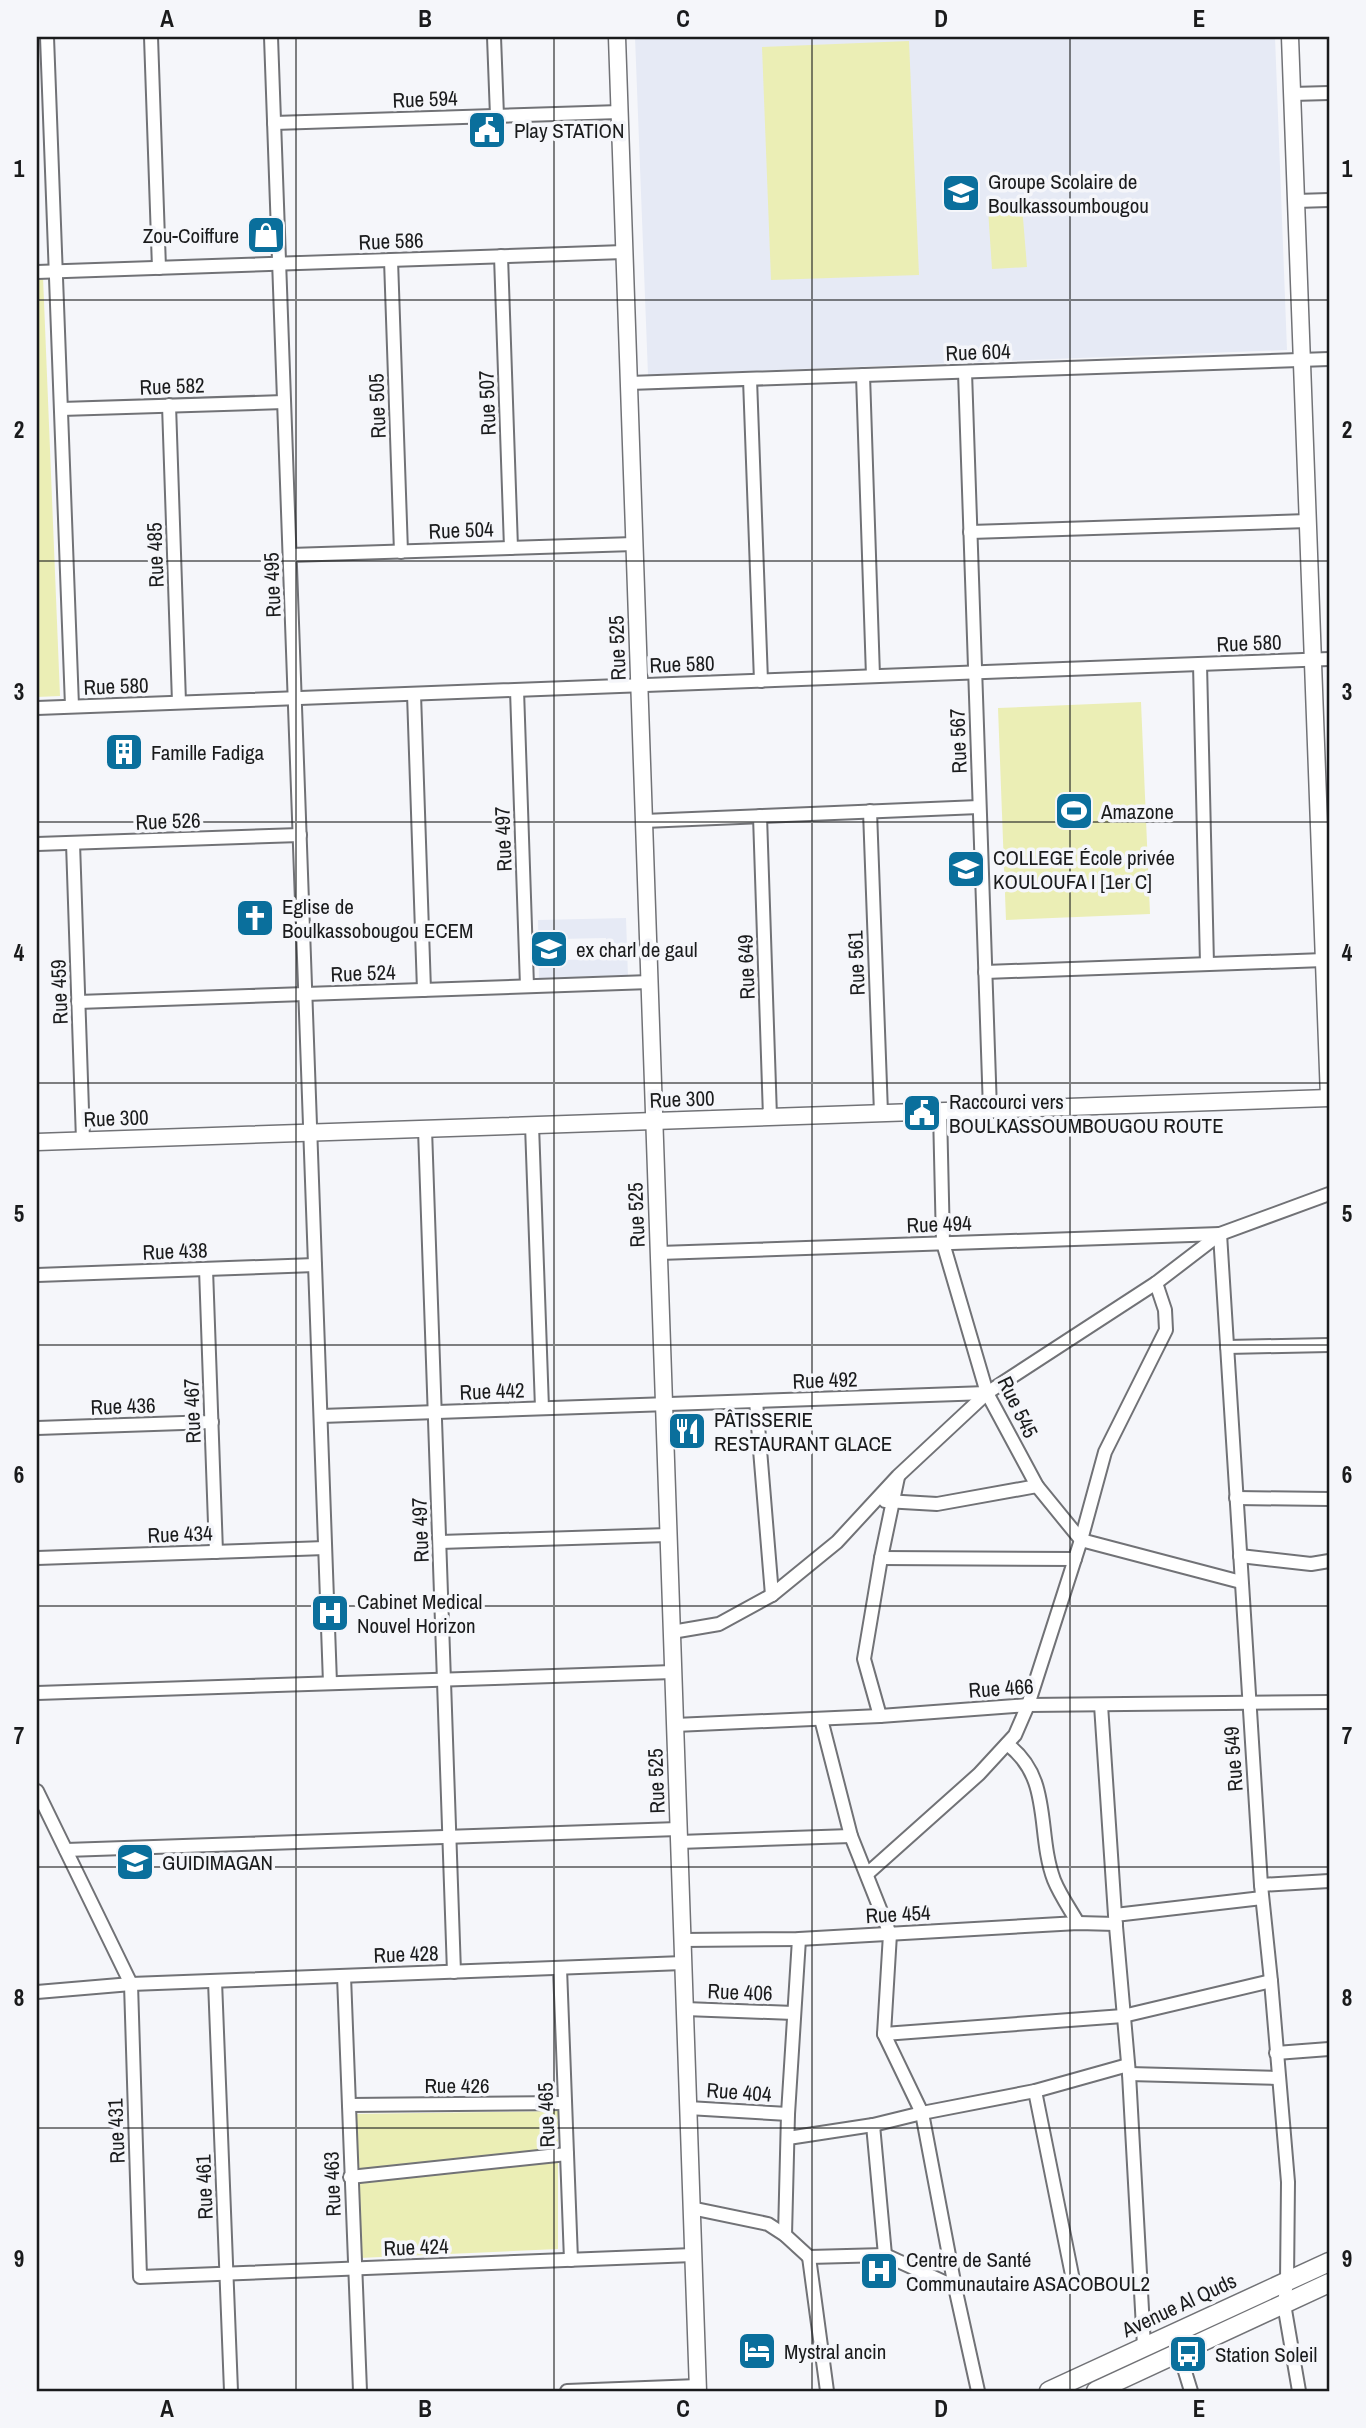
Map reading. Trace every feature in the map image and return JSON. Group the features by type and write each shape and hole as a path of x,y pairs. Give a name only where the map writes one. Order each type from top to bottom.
{"main road":[{"name":"Avenue Al Quds","path":"1049,2391 1329,2262"},
{"name":"Avenue Al Quds","path":"1096,2391 1329,2283"}],"street":[{"path":"47,37 72,706"},
{"path":"151,37 159,268"},
{"name":"Rue 495","path":"271,37 330,1684"},
{"path":"494,37 497,116"},
{"name":"Rue 525","path":"617,37 698,2389"},
{"path":"1290,37 1308,521 1321,660 1326,931 1324,960 1329,1099"},
{"path":"1292,94 1329,93"},
{"name":"Rue 594","path":"274,124 620,112"},
{"path":"1296,201 1329,200"},
{"name":"Rue 586","path":"37,272 625,252"},
{"name":"Rue 507","path":"501,256 511,548"},
{"name":"Rue 505","path":"391,260 401,552"},
{"name":"Rue 604","path":"629,383 1329,359"},
{"name":"Rue 567","path":"965,372 990,1110"},
{"path":"863,375 873,676"},
{"path":"750,379 761,681"},
{"name":"Rue 582","path":"61,409 284,401"},
{"name":"Rue 485","path":"169,405 179,702"},
{"path":"970,532 1308,521"},
{"name":"Rue 504","path":"290,555 634,544"},
{"name":"Rue 580","path":"37,708 1321,660"},
{"path":"1200,664 1207,964"},
{"name":"Rue 497","path":"517,690 527,986"},
{"path":"414,694 424,990"},
{"path":"644,821 979,807"},
{"name":"Rue 561","path":"870,811 881,1113"},
{"name":"Rue 649","path":"760,816 770,1117"},
{"name":"Rue 526","path":"37,844 300,835"},
{"name":"Rue 459","path":"73,843 83,1140"},
{"path":"985,972 1324,960"},
{"name":"Rue 524","path":"78,1002 650,982"},
{"name":"Rue 300","path":"37,1142 1329,1099"},
{"name":"Rue 545","path":"940,1111 943,1243 987,1394 1037,1486 1081,1540"},
{"path":"532,1125 542,1408"},
{"name":"Rue 497","path":"425,1129 454,1972"},
{"path":"672,1632 719,1624 772,1595 837,1542 898,1476 987,1394 1156,1283 1220,1234 1329,1194"},
{"name":"Rue 494","path":"659,1253 1220,1234"},
{"name":"Rue 549","path":"1220,1234 1261,1891 1288,2182 1287,2281 1284,2304 1299,2391"},
{"name":"Rue 438","path":"37,1275 315,1265"},
{"name":"Rue 467","path":"206,1269 216,1552"},
{"path":"867,1874 979,1774 1015,1735 1028,1705 1075,1559 1105,1452 1166,1330 1165,1310 1156,1283"},
{"path":"1227,1348 1329,1345"},
{"name":"Rue 492","path":"664,1404 987,1394"},
{"path":"756,1401 772,1595"},
{"name":"Rue 442","path":"321,1416 664,1404"},
{"name":"Rue 436","path":"37,1428 212,1422"},
{"path":"880,1716 864,1659 898,1476"},
{"path":"877,1500 937,1504 1037,1486"},
{"path":"1236,1498 1329,1499"},
{"path":"440,1542 668,1535"},
{"path":"1081,1540 1241,1582"},
{"name":"Rue 434","path":"37,1558 325,1548"},
{"path":"1240,1556 1311,1564 1329,1561"},
{"path":"881,1558 1075,1559"},
{"path":"37,1693 673,1672"},
{"name":"Rue 466","path":"675,1725 821,1720 1028,1705 1329,1702"},
{"path":"1101,1704 1129,2070 1144,2346"},
{"path":"821,1720 851,1836 890,1934 884,2034 922,2113 978,2391"},
{"path":"1007,1744 1023,1755 1036,1781 1047,1854 1054,1880 1077,1923"},
{"path":"37,1791 131,1984"},
{"path":"66,1850 450,1837 851,1836"},
{"name":"Rue 454","path":"682,1940 799,1939 1116,1920 1261,1891 1329,1881"},
{"path":"785,2235 788,2114 799,1939"},
{"name":"Rue 428","path":"37,1992 131,1984 683,1963"},
{"name":"Rue 465","path":"559,1968 571,2260"},
{"name":"Rue 463","path":"344,1976 360,2391"},
{"name":"Rue 461","path":"215,1981 231,2391"},
{"path":"884,2034 1123,2015 1271,1981"},
{"name":"Rue 431","path":"131,1984 141,2277"},
{"name":"Rue 406","path":"685,2010 794,2013"},
{"path":"1276,2053 1329,2049"},
{"path":"788,2138 873,2125 1129,2070 1278,2078"},
{"path":"1035,2091 1073,2280"},
{"name":"Rue 426","path":"349,2105 565,2103"},
{"name":"Rue 404","path":"688,2108 788,2114"},
{"path":"873,2125 885,2255"},
{"path":"350,2177 567,2154"},
{"path":"691,2208 768,2224 809,2257 827,2391"},
{"name":"Rue 424","path":"141,2277 693,2255"},
{"path":"809,2257 885,2255 955,2287"},
{"path":"1180,2352 1191,2391"},
{"path":"567,2391 698,2389"}],"shaded area":[{"name":"Groupe Scolaire de Boulkassoumbougou","path":"635,37 1275,37 1287,350 648,375"},
{"name":"ex charl de gaul","path":"626,918 628,977 539,980 538,920","holes":["606,938 607,959 559,960 559,939"]}],"green space":[{"path":"909,41 919,275 771,280 762,47"},
{"path":"1022,206 1027,267 992,269 988,209"},
{"path":"37,277 43,277 60,696 37,697"},
{"name":"Amazone","path":"1141,702 1150,914 1006,920 998,708"},
{"path":"558,2111 558,2249 359,2258 351,2114"}],"place":[{"name":"Play STATION","path":"487,130"},
{"name":"Groupe Scolaire de Boulkassoumbougou","path":"961,193"},
{"name":"Zou-Coiffure","path":"266,235"},
{"name":"Famille Fadiga","path":"124,752"},
{"name":"Amazone","path":"1074,811"},
{"name":"COLLEGE École privée KOULOUFA I [1er C]","path":"966,869"},
{"name":"Eglise de Boulkassobougou ECEM","path":"255,918"},
{"name":"ex charl de gaul","path":"549,949"},
{"name":"Raccourci vers BOULKASSOUMBOUGOU ROUTE","path":"922,1113"},
{"name":"PÂTISSERIE RESTAURANT GLACE","path":"687,1431"},
{"name":"Cabinet Medical Nouvel Horizon","path":"330,1613"},
{"name":"GUIDIMAGAN","path":"135,1862"},
{"name":"Centre de Santé Communautaire ASACOBOUL2","path":"879,2271"},
{"name":"Mystral ancin","path":"757,2351"},
{"name":"Station Soleil","path":"1188,2354"}]}
